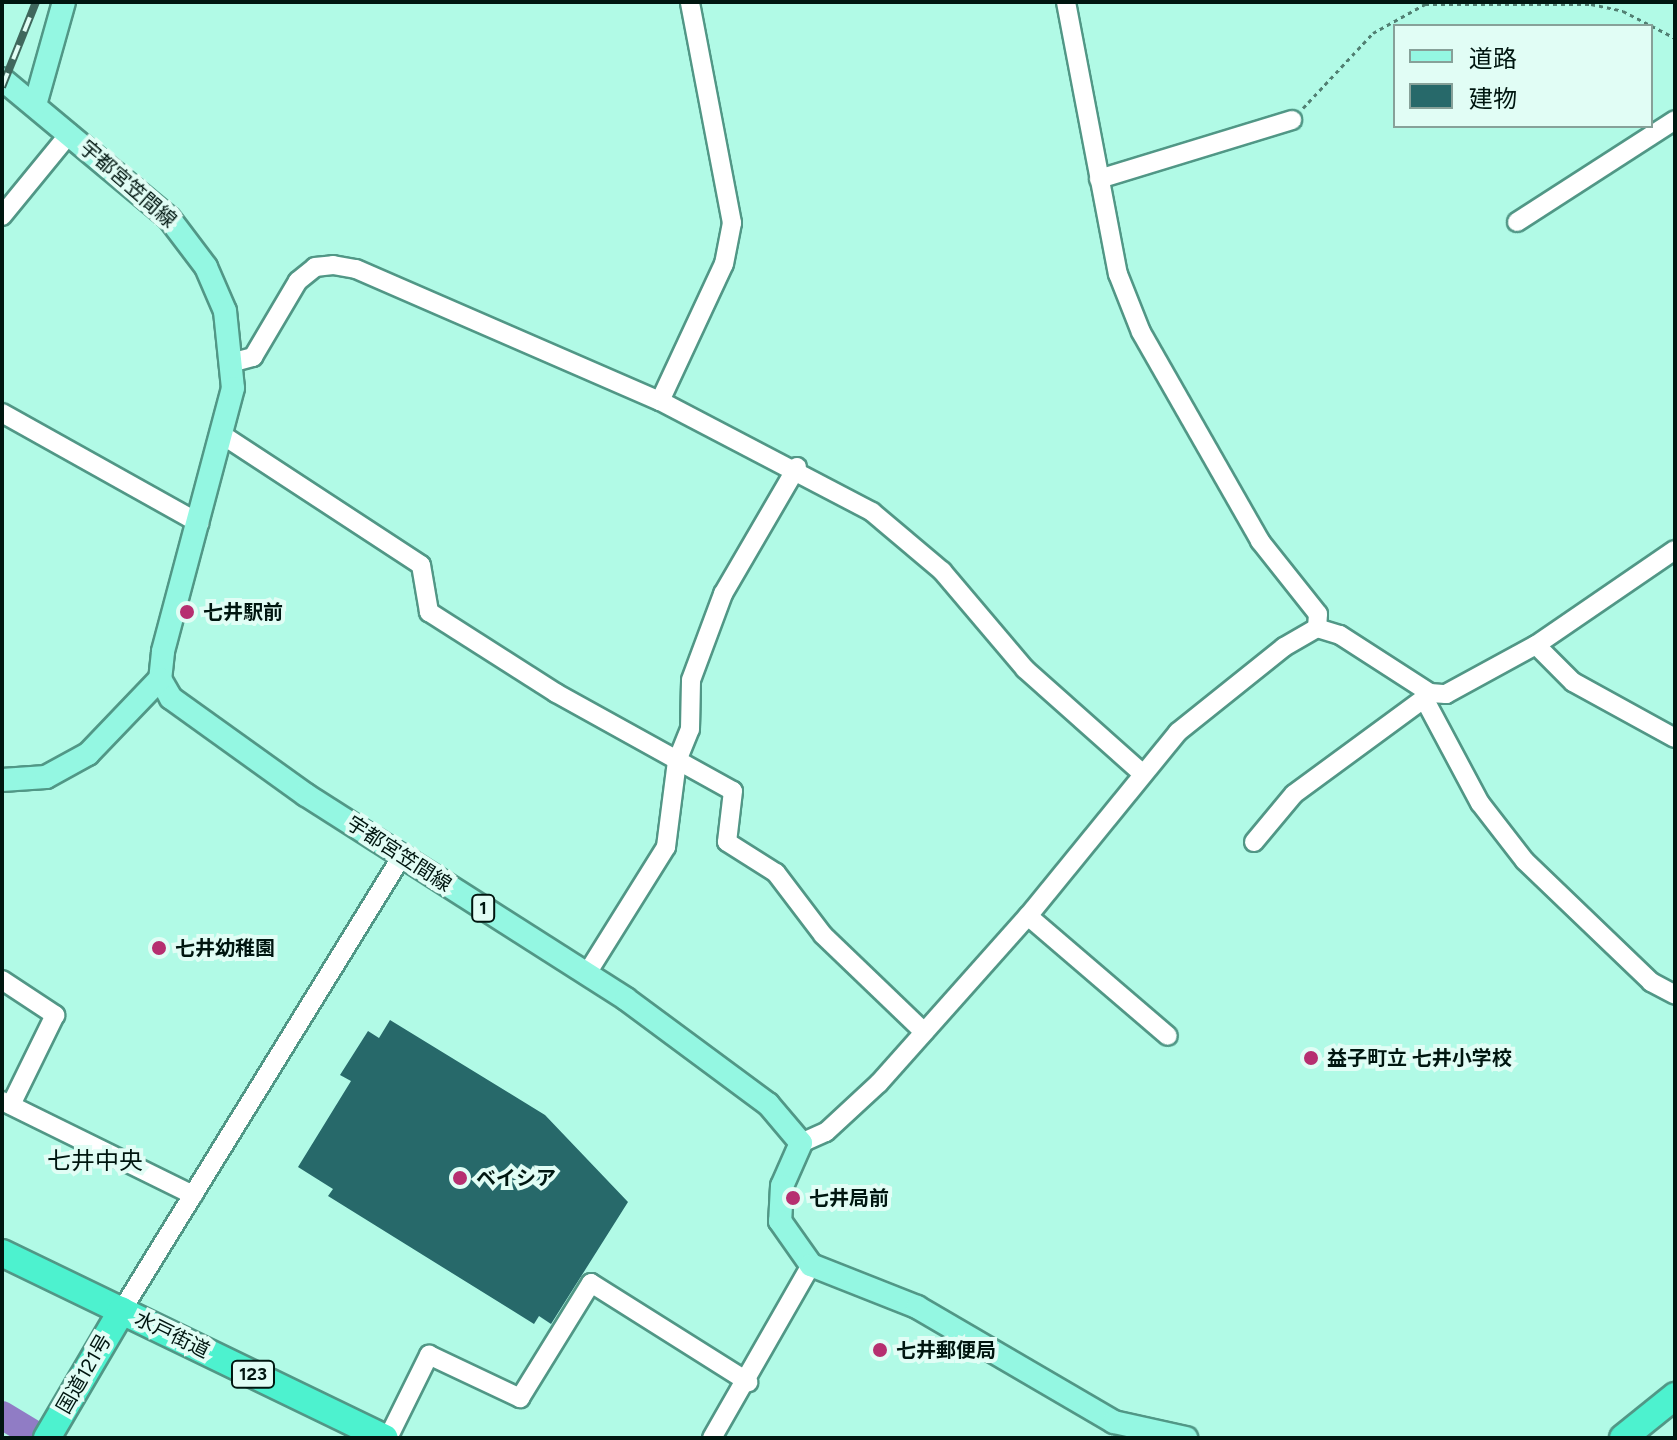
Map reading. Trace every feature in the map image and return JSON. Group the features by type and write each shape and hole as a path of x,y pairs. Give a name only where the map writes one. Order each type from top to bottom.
{"highway":[{"name":"水戸街道","path":"2,1253 386,1438"},
{"name":"国道121号","path":"47,1438 122,1310"},
{"path":"1623,1438 1675,1396"}],"main road":[{"path":"35,105 64,2"},
{"name":"宇都宮笠間線","path":"2,79 70,133 187,237 217,287 234,362 224,436 160,679 171,698 235,747 586,975 768,1104 801,1143"},
{"path":"2,780 46,777 88,754 160,679"},
{"path":"801,1143 782,1186 780,1221 811,1265 917,1307 1114,1422 1186,1438"}],"street":[{"path":"660,401 724,264 732,223 690,2"},
{"path":"801,1143 858,1105 1028,916 1178,732 1317,628 1318,614 1260,541 1141,332 1118,274 1066,2"},
{"path":"1099,179 1292,120"},
{"path":"1517,222 1675,120"},
{"path":"2,216 70,133"},
{"path":"234,362 253,357 298,281 315,267 333,265 356,269 660,401 797,467 872,512 942,571 1025,669 1143,774"},
{"path":"2,413 199,523"},
{"path":"224,436 421,565 429,612 677,761 733,791 727,842 776,873 823,935 924,1032"},
{"path":"586,975 666,847 677,761 690,729 691,680 723,594 797,467"},
{"path":"1254,842 1294,794 1428,698 1468,687 1536,645 1675,550"},
{"path":"1317,628 1340,635 1428,698 1480,803 1525,861 1651,982 1675,995"},
{"path":"1536,645 1573,682 1675,738"},
{"path":"122,1310 402,856"},
{"path":"1028,916 1168,1036"},
{"path":"2,980 55,1015 6,1103 193,1195"},
{"path":"718,1435 811,1265"},
{"path":"386,1438 429,1355 520,1398 591,1283 748,1382"}],"path":[{"path":"1292,120 1373,33 1425,4 1591,4 1623,11 1648,24"},
{"path":"1653,27 1675,38"}],"building":[{"name":"ベイシア","path":"390,1020 545,1115 628,1202 551,1324 539,1316 534,1324 328,1196 333,1189 298,1167 351,1081 340,1075 368,1031 379,1038"}],"waterway":[{"path":"2,1415 40,1438"}],"railway":[{"path":"2,87 36,2"}],"place":[{"name":"七井駅前","path":"187,612"},
{"name":"七井幼稚園","path":"159,948"},
{"name":"益子町立 七井小学校","path":"1311,1058"},
{"name":"ベイシア","path":"460,1178"},
{"name":"七井局前","path":"793,1198"},
{"name":"七井郵便局","path":"880,1350"}],"district":[{"name":"七井中央","path":"95,1161"}]}
